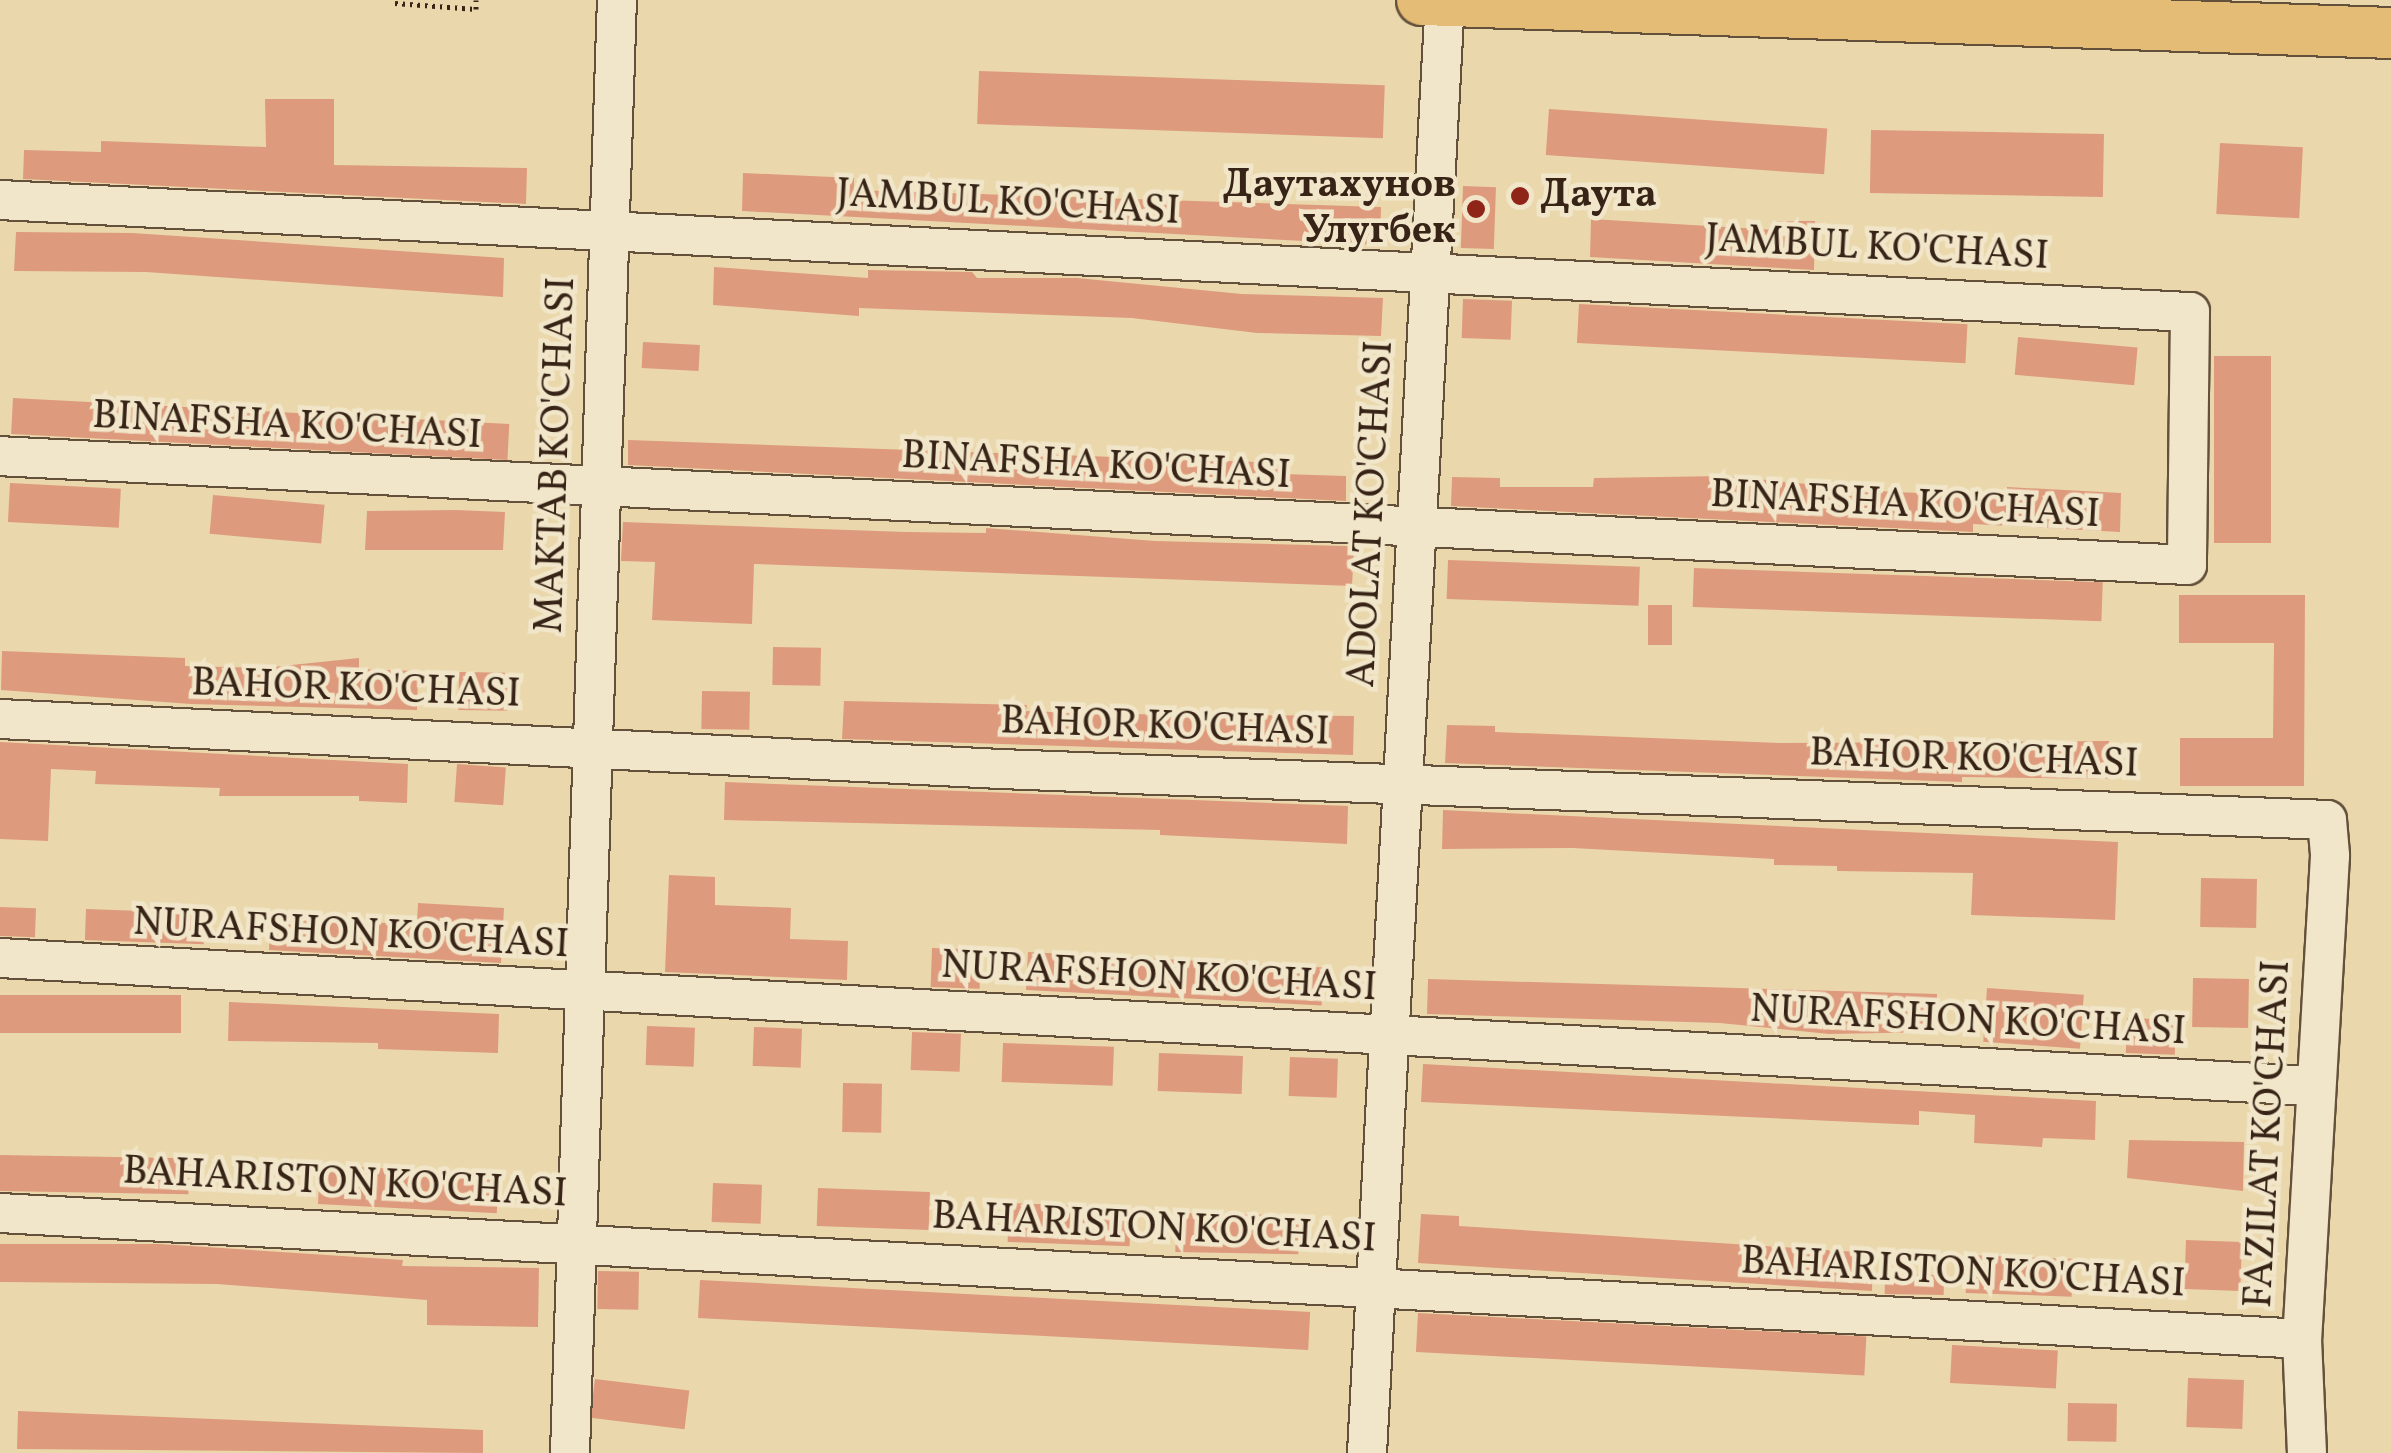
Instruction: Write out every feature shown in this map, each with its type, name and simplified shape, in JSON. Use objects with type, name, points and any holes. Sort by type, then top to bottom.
[{"type":"main road","points":[[1422,0],[2391,33]]},
{"type":"street","name":"MAKTAB KO'CHASI","points":[[570,1453],[617,0]]},
{"type":"street","name":"ADOLAT KO'CHASI","points":[[1368,1453],[1404,781],[1412,527],[1432,270],[1445,0]]},
{"type":"street","name":"JAMBUL KO'CHASI","points":[[0,200],[1432,270],[2190,312],[2188,566]]},
{"type":"street","name":"BINAFSHA KO'CHASI","points":[[0,456],[2188,566]]},
{"type":"street","name":"BAHOR KO'CHASI","points":[[0,719],[593,745],[1000,769],[1404,781],[2327,820]]},
{"type":"street","name":"FAZILAT KO'CHASI","points":[[2307,1453],[2302,1340],[2330,856],[2327,820]]},
{"type":"street","name":"NURAFSHON KO'CHASI","points":[[0,958],[585,994],[2314,1086]]},
{"type":"street","name":"BAHARISTON KO'CHASI","points":[[0,1213],[577,1240],[2302,1340]]},
{"type":"path","points":[[395,3],[476,10],[476,0]]},
{"type":"building","points":[[979,71],[1385,85],[1383,138],[977,124]]},
{"type":"building","points":[[265,99],[334,99],[334,165],[527,168],[526,204],[23,179],[24,150],[101,152],[101,141],[266,147]]},
{"type":"building","points":[[1549,109],[1827,128],[1824,174],[1546,155]]},
{"type":"building","points":[[1871,130],[2104,134],[2103,197],[1870,193]]},
{"type":"building","points":[[2220,143],[2303,147],[2299,218],[2216,214]]},
{"type":"building","points":[[743,173],[854,178],[854,190],[1381,207],[1380,245],[742,211]]},
{"type":"building","points":[[1463,186],[1496,187],[1494,249],[1461,248]]},
{"type":"building","points":[[1591,219],[1776,230],[1776,221],[1815,221],[1814,270],[1590,257]]},
{"type":"building","points":[[16,232],[132,233],[504,258],[503,297],[146,272],[14,271]]},
{"type":"building","points":[[714,267],[868,278],[868,270],[972,272],[977,278],[1077,278],[1242,294],[1383,298],[1381,336],[1257,333],[1132,318],[859,308],[859,316],[713,305]]},
{"type":"building","points":[[1463,299],[1512,301],[1511,340],[1462,338]]},
{"type":"building","points":[[1579,304],[1967,324],[1965,363],[1577,343]]},
{"type":"building","points":[[2018,337],[2138,347],[2134,385],[2015,375]]},
{"type":"building","points":[[643,342],[700,345],[699,371],[642,368]]},
{"type":"building","points":[[2214,356],[2271,356],[2271,543],[2214,543]]},
{"type":"building","points":[[13,398],[509,424],[507,460],[11,434]]},
{"type":"building","points":[[628,440],[1284,463],[1283,474],[1346,476],[1346,501],[628,465]]},
{"type":"building","points":[[1724,476],[1892,492],[2007,496],[2007,487],[2121,493],[2120,532],[1973,524],[1973,532],[1451,506],[1452,477],[1500,478],[1500,487],[1593,487],[1594,478]]},
{"type":"building","points":[[10,483],[121,489],[119,528],[8,522]]},
{"type":"building","points":[[213,495],[325,505],[321,544],[210,534]]},
{"type":"building","points":[[367,511],[505,512],[503,550],[365,550]]},
{"type":"building","points":[[623,522],[906,532],[986,533],[986,528],[1155,541],[1345,546],[1354,547],[1352,586],[754,564],[752,624],[652,620],[655,562],[621,561]]},
{"type":"building","points":[[1448,560],[1640,567],[1639,606],[1447,599]]},
{"type":"building","points":[[1694,568],[2103,582],[2101,621],[1693,607]]},
{"type":"building","points":[[2179,595],[2305,595],[2304,786],[2180,786],[2180,738],[2273,738],[2274,643],[2179,643]]},
{"type":"building","points":[[1648,605],[1672,605],[1672,645],[1648,645]]},
{"type":"building","points":[[773,647],[821,648],[820,686],[772,685]]},
{"type":"building","points":[[2,651],[185,658],[185,666],[263,668],[359,658],[359,669],[418,671],[417,710],[191,704],[1,690]]},
{"type":"building","points":[[459,672],[508,673],[507,711],[458,710]]},
{"type":"building","points":[[702,691],[750,692],[749,730],[701,729]]},
{"type":"building","points":[[844,701],[1027,705],[1026,711],[1102,714],[1354,716],[1353,755],[842,739]]},
{"type":"building","points":[[1447,725],[1495,726],[1495,732],[1781,743],[2109,741],[2108,779],[1962,777],[1962,782],[1445,763]]},
{"type":"building","points":[[0,742],[408,764],[407,803],[359,801],[359,796],[219,796],[220,788],[95,784],[96,771],[51,769],[48,841],[0,839]]},
{"type":"building","points":[[457,764],[506,767],[503,805],[454,802]]},
{"type":"building","points":[[725,782],[1348,806],[1347,844],[1160,835],[1160,830],[724,820]]},
{"type":"building","points":[[1443,810],[2118,842],[2115,920],[1971,915],[1973,873],[1837,871],[1837,866],[1774,865],[1774,859],[1573,848],[1442,849]]},
{"type":"building","points":[[669,875],[715,877],[715,905],[791,908],[790,939],[848,941],[847,980],[665,972]]},
{"type":"building","points":[[2201,878],[2257,879],[2256,928],[2200,927]]},
{"type":"building","points":[[418,903],[504,908],[501,963],[269,950],[270,919],[417,924]]},
{"type":"building","points":[[0,907],[36,908],[35,937],[0,936]]},
{"type":"building","points":[[86,909],[205,913],[204,944],[85,940]]},
{"type":"building","points":[[932,948],[981,950],[980,989],[931,987]]},
{"type":"building","points":[[1028,952],[1324,967],[1322,1005],[1026,990]]},
{"type":"building","points":[[2193,978],[2249,979],[2248,1028],[2192,1027]]},
{"type":"building","points":[[1428,979],[1937,994],[1936,1032],[1829,1034],[1720,1023],[1427,1014]]},
{"type":"building","points":[[1987,988],[2084,995],[2080,1049],[1983,1042]]},
{"type":"building","points":[[0,995],[181,995],[181,1033],[0,1033]]},
{"type":"building","points":[[229,1002],[499,1014],[498,1053],[378,1049],[378,1043],[228,1041]]},
{"type":"building","points":[[2127,1018],[2176,1020],[2175,1055],[2126,1053]]},
{"type":"building","points":[[647,1026],[695,1028],[694,1067],[646,1065]]},
{"type":"building","points":[[754,1027],[802,1029],[801,1068],[753,1066]]},
{"type":"building","points":[[912,1032],[961,1034],[960,1072],[911,1070]]},
{"type":"building","points":[[1003,1043],[1114,1047],[1113,1086],[1002,1082]]},
{"type":"building","points":[[1159,1053],[1243,1056],[1242,1094],[1158,1091]]},
{"type":"building","points":[[1290,1057],[1338,1059],[1337,1098],[1289,1096]]},
{"type":"building","points":[[1423,1064],[2096,1101],[2095,1140],[2043,1138],[2042,1147],[1974,1143],[1975,1115],[1919,1111],[1919,1125],[1421,1102]]},
{"type":"building","points":[[843,1083],[882,1084],[881,1133],[842,1132]]},
{"type":"building","points":[[2129,1140],[2244,1142],[2243,1191],[2127,1178]]},
{"type":"building","points":[[0,1155],[189,1158],[188,1194],[0,1191]]},
{"type":"building","points":[[320,1165],[499,1174],[497,1213],[318,1204]]},
{"type":"building","points":[[713,1183],[762,1185],[761,1224],[712,1222]]},
{"type":"building","points":[[818,1188],[930,1192],[929,1230],[817,1226]]},
{"type":"building","points":[[1009,1203],[1131,1207],[1130,1246],[1008,1242]]},
{"type":"building","points":[[1176,1213],[1299,1215],[1298,1254],[1175,1252]]},
{"type":"building","points":[[1421,1214],[1459,1216],[1459,1226],[1873,1253],[1872,1291],[1418,1263]]},
{"type":"building","points":[[2186,1240],[2242,1242],[2240,1291],[2184,1289]]},
{"type":"building","points":[[0,1244],[160,1244],[403,1260],[402,1266],[539,1268],[538,1327],[427,1325],[427,1300],[217,1284],[0,1282]]},
{"type":"building","points":[[1967,1255],[2073,1259],[2072,1297],[1966,1293]]},
{"type":"building","points":[[598,1271],[639,1272],[638,1310],[597,1309]]},
{"type":"building","points":[[1885,1274],[1944,1275],[1944,1295],[1885,1294]]},
{"type":"building","points":[[700,1280],[1310,1312],[1308,1350],[698,1318]]},
{"type":"building","points":[[1418,1313],[1866,1336],[1864,1375],[1416,1352]]},
{"type":"building","points":[[1952,1345],[2058,1351],[2056,1388],[1950,1383]]},
{"type":"building","points":[[2188,1378],[2244,1380],[2242,1429],[2186,1427]]},
{"type":"building","points":[[595,1379],[689,1391],[685,1429],[590,1418]]},
{"type":"building","points":[[2068,1403],[2117,1404],[2116,1442],[2067,1441]]},
{"type":"building","points":[[18,1411],[483,1430],[483,1453],[17,1449]]},
{"type":"place","name":"Даута","points":[[1520,196]]},
{"type":"place","name":"Даутахунов Улугбек","points":[[1476,209]]}]
